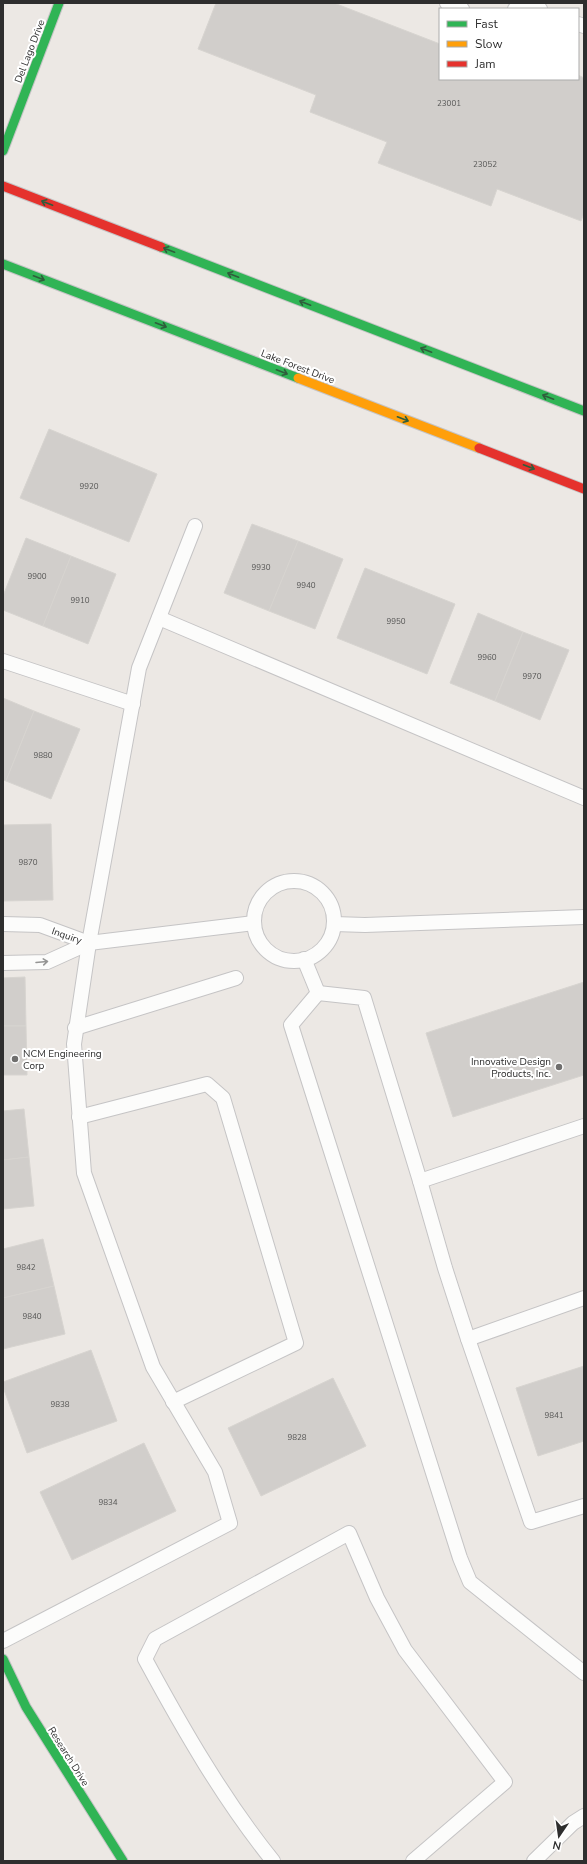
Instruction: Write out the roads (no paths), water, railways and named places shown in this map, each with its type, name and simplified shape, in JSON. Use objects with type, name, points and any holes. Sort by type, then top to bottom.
[{"type":"main road","name":"Del Lago Drive","points":[[3,151],[59,3]]},
{"type":"main road","points":[[3,186],[584,411]]},
{"type":"main road","name":"Lake Forest Drive","points":[[3,264],[584,489]]},
{"type":"main road","name":"Research Drive","points":[[3,1659],[26,1707],[114,1848],[124,1861]]},
{"type":"lane","points":[[447,3],[460,8]]},
{"type":"lane","points":[[518,8],[528,4],[538,8]]},
{"type":"lane","points":[[3,1641],[230,1523],[215,1472],[153,1367],[84,1172],[74,1044],[75,1028],[89,943],[139,668],[195,526]]},
{"type":"lane","points":[[159,618],[584,798]]},
{"type":"lane","points":[[3,661],[133,704]]},
{"type":"lane","points":[[291,881],[304,882],[316,888],[326,896],[331,905],[334,924],[331,936],[324,947],[315,955],[304,960],[292,960],[281,958],[270,953],[259,939],[254,923],[255,913],[259,901],[267,891],[278,884],[291,881]]},
{"type":"lane","points":[[334,924],[365,925],[584,917]]},
{"type":"lane","points":[[89,943],[254,923]]},
{"type":"lane","name":"Inquiry","points":[[3,924],[40,925],[89,943]]},
{"type":"lane","name":"Inquiry","points":[[3,963],[47,962],[89,943]]},
{"type":"lane","points":[[304,960],[318,993]]},
{"type":"lane","points":[[75,1028],[236,978]]},
{"type":"lane","points":[[318,993],[364,998],[445,1268],[531,1522],[584,1506]]},
{"type":"lane","points":[[318,993],[291,1026],[460,1558],[470,1582],[584,1673]]},
{"type":"lane","points":[[80,1118],[207,1084],[223,1098],[296,1343],[173,1402]]},
{"type":"lane","points":[[420,1181],[584,1126]]},
{"type":"lane","points":[[468,1339],[584,1298]]},
{"type":"lane","points":[[273,1861],[248,1830],[179,1721],[145,1659],[155,1639],[348,1533],[377,1598],[405,1650],[506,1782],[413,1861]]},
{"type":"lane","points":[[534,1861],[573,1823],[584,1816]]},
{"type":"place","name":"NCM Engineering Corp","points":[[15,1059]]},
{"type":"place","name":"Innovative Design Products, Inc.","points":[[559,1067]]}]
